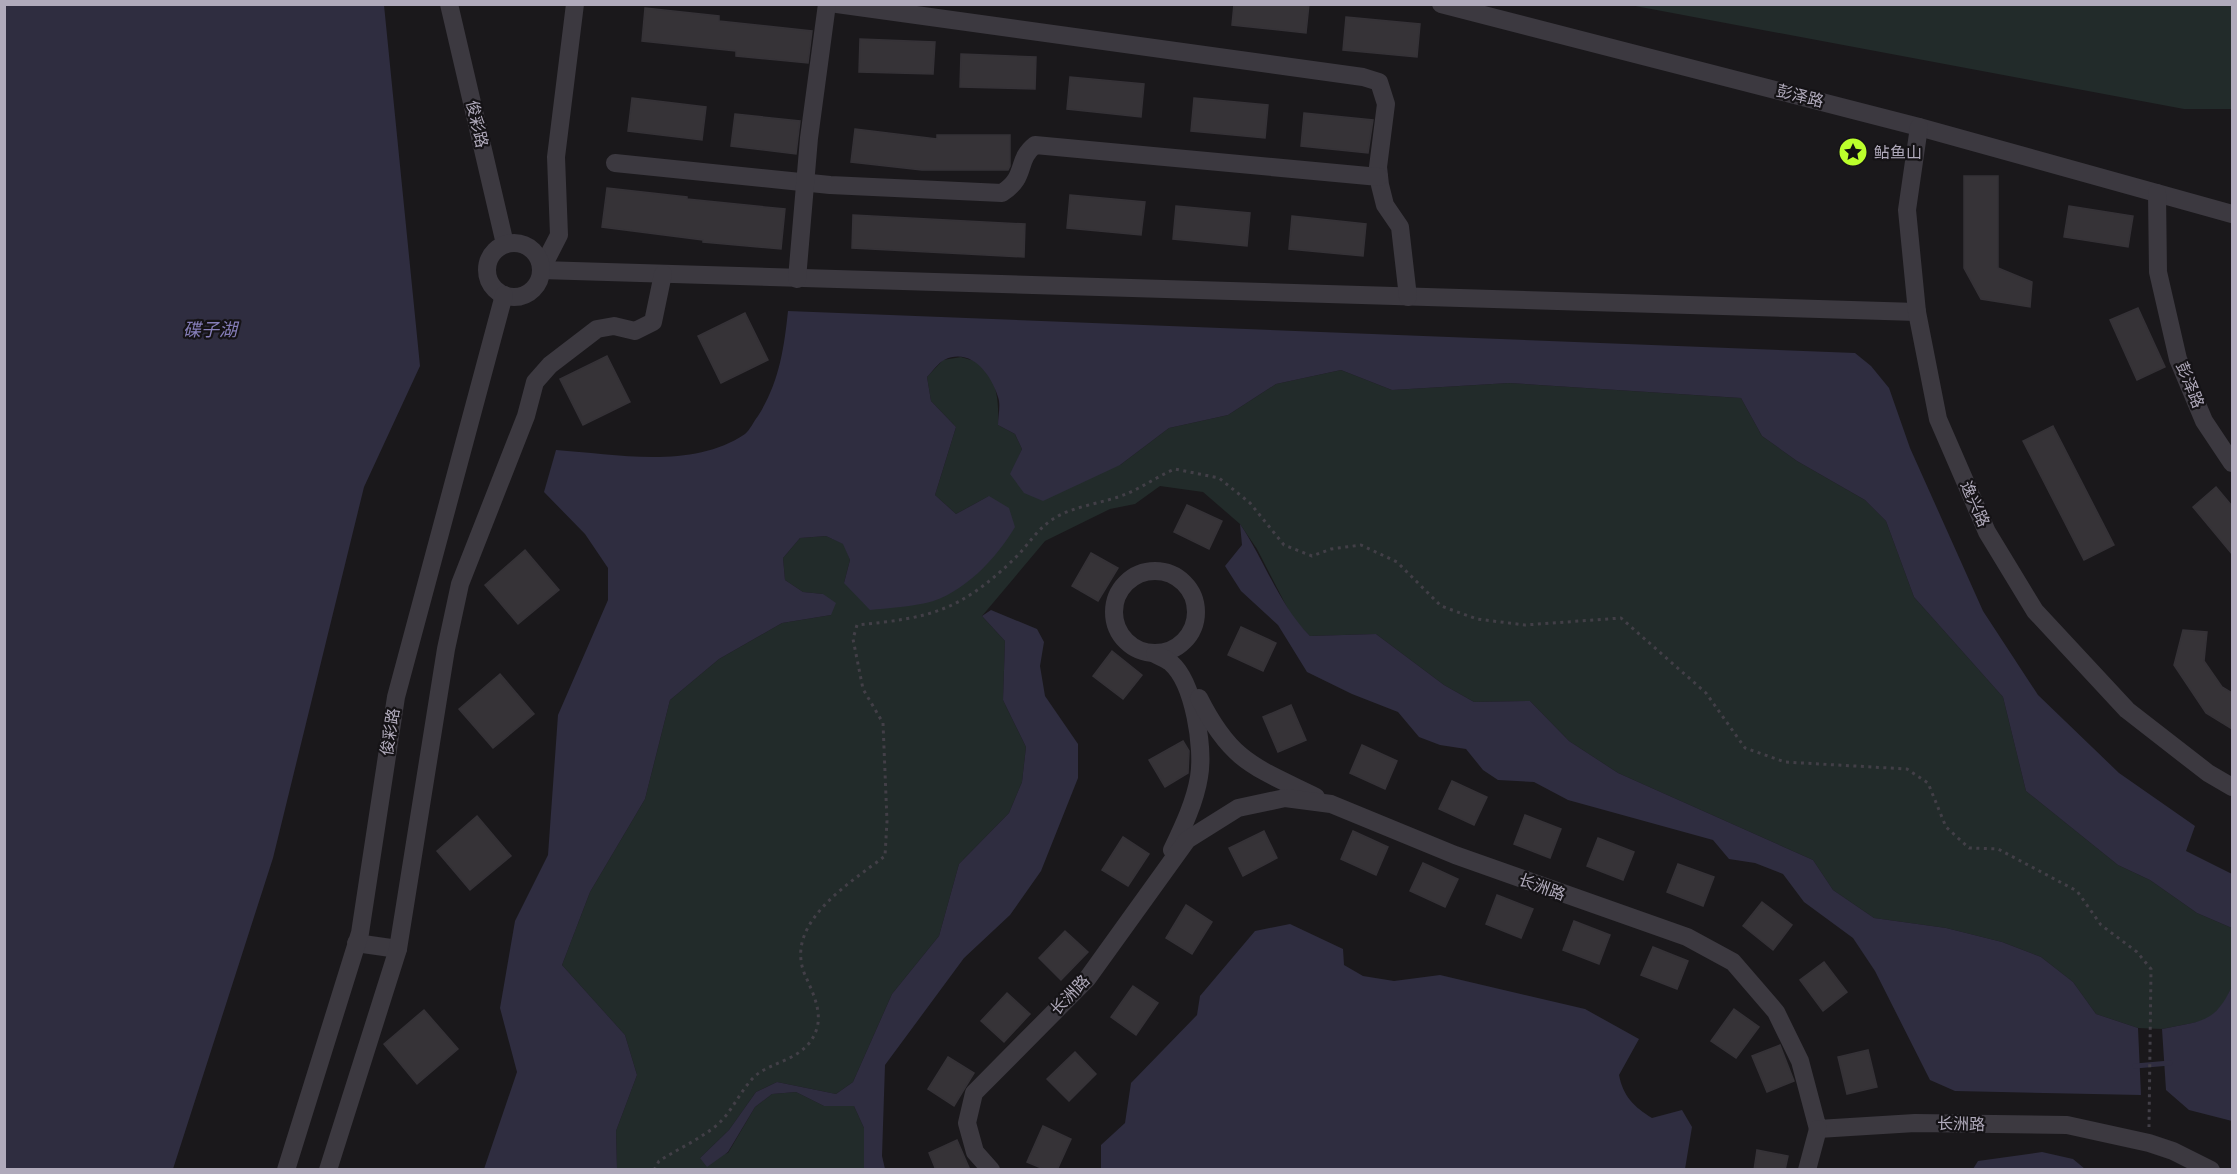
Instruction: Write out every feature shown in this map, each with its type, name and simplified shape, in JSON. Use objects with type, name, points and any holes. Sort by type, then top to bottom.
[{"type":"street","name":"俊彩路","points":[[449,4],[505,244]]},
{"type":"street","points":[[542,270],[540,261],[530,247],[513,242],[505,244],[490,256],[488,265],[490,283],[504,295],[521,296],[529,292],[540,278],[559,235],[556,157],[575,4]]},
{"type":"street","points":[[797,279],[805,183],[827,4]]},
{"type":"street","points":[[837,4],[1363,77],[1379,82],[1386,104],[1379,177],[1385,205],[1400,227],[1408,297]]},
{"type":"street","name":"彭泽路","points":[[1441,4],[1919,127],[2232,214]]},
{"type":"street","name":"逸兴路","points":[[1919,127],[1907,210],[1917,312],[1938,419],[1987,532],[2035,611],[2127,710],[2208,773],[2232,787]]},
{"type":"street","points":[[615,163],[805,183],[1002,193],[1016,183],[1027,152],[1035,145],[1379,177]]},
{"type":"street","name":"彭泽路","points":[[2157,193],[2158,272],[2178,359],[2204,421],[2232,463]]},
{"type":"street","points":[[542,270],[1917,312]]},
{"type":"street","points":[[328,1170],[398,949],[446,649],[460,584],[526,416],[535,382],[550,365],[597,329],[615,326],[635,331],[653,322],[663,274]]},
{"type":"street","name":"俊彩路","points":[[286,1170],[356,943],[396,697],[504,295]]},
{"type":"street","points":[[1155,654],[1177,648],[1187,638],[1196,622],[1197,608],[1190,589],[1169,573],[1150,571],[1132,577],[1119,592],[1113,614],[1120,634],[1130,645],[1172,663],[1184,684],[1195,713],[1200,741],[1199,776],[1188,817],[1158,880]]},
{"type":"street","points":[[1187,638],[1183,655],[1188,677],[1213,726],[1229,747],[1250,765],[1331,804]]},
{"type":"street","name":"长洲路","points":[[991,1170],[975,1152],[967,1123],[974,1093],[1087,979],[1187,840],[1238,808],[1285,798],[1331,804],[1455,855],[1687,937],[1733,962],[1776,1012],[1800,1061],[1818,1129],[1915,1123],[2067,1125],[2149,1143],[2173,1151],[2211,1170]]},
{"type":"street","points":[[356,943],[398,949]]},
{"type":"street","points":[[1807,1170],[1818,1129]]},
{"type":"path","points":[[654,1170],[659,1161],[718,1124],[755,1076],[804,1049],[817,1028],[818,1006],[803,970],[799,947],[811,921],[849,885],[885,856],[887,821],[883,723],[863,688],[853,639],[857,625],[907,620],[950,608],[977,592],[1014,559],[1033,536],[1055,517],[1128,494],[1175,469],[1219,478],[1250,503],[1284,545],[1312,556],[1331,549],[1361,545],[1397,562],[1441,606],[1477,619],[1525,625],[1621,618],[1706,693],[1745,748],[1785,762],[1907,769],[1928,783],[1946,827],[1969,848],[1998,849],[2077,891],[2101,925],[2137,952],[2151,969],[2149,1143]]},
{"type":"shaded area","points":[[1630,5],[2232,5],[2232,109],[2184,109]]},
{"type":"shaded area","points":[[961,357],[979,363],[994,383],[998,425],[1015,434],[1022,449],[1011,474],[1120,465],[1169,428],[1228,415],[1276,384],[1341,370],[1392,390],[1509,383],[1741,398],[1762,436],[1797,461],[1865,500],[1886,521],[1914,597],[2003,697],[2026,791],[2118,865],[2150,880],[2197,913],[2232,928],[2232,986],[2225,1002],[2208,1020],[2162,1029],[2138,1028],[2096,1014],[2073,982],[2041,957],[2002,942],[1946,928],[1874,918],[1833,890],[1813,860],[1618,773],[1569,741],[1530,701],[1474,702],[1444,685],[1376,634],[1310,636],[1293,619],[1257,549],[1240,524],[1203,492],[1160,486],[1135,504],[1110,509],[1045,541],[982,616],[1005,641],[1003,700],[1026,747],[1022,782],[1009,813],[959,864],[939,936],[892,994],[853,1082],[836,1094],[777,1082],[756,1092],[729,1130],[700,1158],[728,1153],[755,1107],[772,1094],[796,1092],[824,1106],[854,1106],[864,1128],[864,1169],[617,1169],[616,1131],[637,1075],[625,1035],[562,965],[590,892],[645,799],[670,700],[719,659],[782,623],[831,615],[823,594],[803,592],[785,580],[783,558],[800,538],[826,536],[844,544],[850,560],[844,583],[989,496],[956,514],[935,495],[956,427],[931,401],[927,377],[943,360]]},
{"type":"water","name":"碟子湖","points":[[5,4],[384,5],[420,366],[364,487],[273,858],[173,1169],[5,1169]]},
{"type":"water","points":[[788,311],[1855,353],[1871,366],[1889,388],[1910,448],[1983,611],[2038,695],[2119,773],[2195,826],[2186,851],[2232,874],[2232,928],[2197,913],[2150,880],[2118,865],[2026,791],[2003,697],[1914,597],[1886,521],[1865,500],[1797,461],[1762,436],[1741,398],[1509,383],[1392,390],[1341,370],[1276,384],[1228,415],[1169,428],[1120,465],[1043,501],[1024,493],[1010,474],[1022,449],[1015,434],[998,425],[999,400],[995,388],[978,365],[963,357],[954,357],[942,361],[927,377],[931,401],[956,427],[935,495],[956,514],[989,496],[1009,508],[1015,527],[999,551],[965,584],[939,599],[905,606],[870,610],[844,583],[850,560],[843,544],[826,536],[800,538],[783,558],[785,580],[803,592],[823,594],[836,603],[831,615],[782,623],[719,659],[670,700],[645,799],[590,892],[562,965],[625,1035],[637,1075],[616,1131],[617,1169],[484,1169],[517,1072],[500,1008],[515,921],[548,855],[558,715],[608,600],[608,568],[585,534],[544,492],[556,450],[628,456],[678,456],[724,445],[745,434],[765,404],[776,378]]},
{"type":"water","points":[[1240,524],[1281,597],[1310,636],[1376,634],[1444,685],[1474,702],[1530,701],[1569,741],[1618,773],[1813,860],[1833,890],[1874,918],[1946,928],[2002,942],[2041,957],[2073,982],[2096,1014],[2138,1028],[2141,1095],[1955,1091],[1930,1080],[1875,971],[1853,938],[1804,902],[1783,874],[1755,863],[1729,859],[1713,840],[1568,800],[1534,782],[1498,780],[1483,770],[1466,749],[1440,745],[1419,737],[1398,712],[1352,694],[1307,672],[1278,625],[1241,591],[1225,566],[1242,545]]},
{"type":"water","points":[[991,610],[1037,629],[1044,642],[1040,666],[1045,696],[1078,744],[1078,778],[1041,871],[1010,915],[964,958],[885,1065],[882,1156],[885,1169],[864,1169],[864,1128],[854,1106],[824,1106],[796,1092],[772,1094],[755,1107],[728,1152],[707,1167],[700,1158],[729,1130],[756,1092],[777,1082],[836,1094],[853,1082],[892,994],[939,936],[959,864],[1009,813],[1022,782],[1026,747],[1003,700],[1005,641],[982,616]]},
{"type":"water","points":[[1290,924],[1343,949],[1344,965],[1363,976],[1394,981],[1440,975],[1585,1009],[1639,1039],[1619,1075],[1623,1089],[1640,1110],[1652,1118],[1682,1110],[1692,1127],[1685,1169],[1101,1169],[1101,1145],[1125,1123],[1131,1083],[1197,1015],[1200,996],[1255,931]]},
{"type":"water","points":[[2232,986],[2232,1121],[2189,1110],[2166,1090],[2162,1029],[2205,1019],[2219,1008]]},
{"type":"water","points":[[2042,1152],[2073,1159],[2085,1169],[1973,1169],[1978,1161]]},
{"type":"building","points":[[1234,4],[1309,4],[1306,33],[1232,25]]},
{"type":"building","points":[[645,8],[719,16],[719,21],[812,31],[808,63],[736,56],[736,51],[642,41]]},
{"type":"building","points":[[1346,17],[1420,24],[1417,57],[1343,50]]},
{"type":"building","points":[[860,39],[935,42],[933,74],[859,72]]},
{"type":"building","points":[[961,54],[1036,57],[1035,89],[960,87]]},
{"type":"building","points":[[1070,77],[1144,84],[1141,117],[1067,109]]},
{"type":"building","points":[[632,98],[706,107],[702,140],[628,131]]},
{"type":"building","points":[[1194,98],[1268,105],[1265,138],[1191,131]]},
{"type":"building","points":[[1304,113],[1373,120],[1368,153],[1301,146]]},
{"type":"building","points":[[735,114],[800,121],[796,154],[731,146]]},
{"type":"building","points":[[855,129],[937,139],[937,135],[1010,135],[1010,166],[1008,170],[922,170],[851,162]]},
{"type":"building","points":[[1964,176],[1998,176],[1998,268],[2032,282],[2030,307],[1981,299],[1964,268]]},
{"type":"building","points":[[607,188],[785,209],[781,249],[703,242],[703,240],[602,227]]},
{"type":"building","points":[[1070,195],[1145,202],[1141,235],[1067,228]]},
{"type":"building","points":[[1176,206],[1250,213],[1247,246],[1173,239]]},
{"type":"building","points":[[2069,206],[2133,216],[2128,247],[2064,237]]},
{"type":"building","points":[[853,215],[1025,224],[1024,257],[852,248]]},
{"type":"building","points":[[1292,216],[1366,224],[1363,256],[1289,249]]},
{"type":"building","points":[[2138,308],[2165,367],[2137,380],[2110,320]]},
{"type":"building","points":[[745,313],[768,360],[721,383],[698,336]]},
{"type":"building","points":[[607,356],[630,402],[583,425],[560,379]]},
{"type":"building","points":[[2053,426],[2114,545],[2084,560],[2023,441]]},
{"type":"building","points":[[2216,487],[2232,506],[2232,554],[2193,507]]},
{"type":"building","points":[[1187,505],[1222,521],[1209,549],[1174,532]]},
{"type":"building","points":[[525,550],[559,590],[518,624],[485,585]]},
{"type":"building","points":[[1091,553],[1118,568],[1098,601],[1072,586]]},
{"type":"building","points":[[1241,627],[1276,643],[1263,671],[1228,655]]},
{"type":"building","points":[[2183,630],[2207,632],[2204,661],[2222,687],[2232,693],[2232,729],[2206,713],[2174,665]]},
{"type":"building","points":[[1112,651],[1142,675],[1123,699],[1093,676]]},
{"type":"building","points":[[500,674],[534,714],[493,748],[459,709]]},
{"type":"building","points":[[1291,705],[1306,740],[1278,752],[1263,717]]},
{"type":"building","points":[[1183,741],[1189,751],[1188,773],[1165,787],[1149,760]]},
{"type":"building","points":[[1362,745],[1397,761],[1385,789],[1350,773]]},
{"type":"building","points":[[1452,781],[1487,797],[1474,825],[1439,809]]},
{"type":"building","points":[[1525,815],[1561,829],[1550,858],[1514,844]]},
{"type":"building","points":[[477,816],[511,856],[470,890],[437,851]]},
{"type":"building","points":[[1264,831],[1277,858],[1243,876],[1229,848]]},
{"type":"building","points":[[1353,831],[1388,847],[1376,875],[1341,859]]},
{"type":"building","points":[[1123,837],[1149,854],[1128,886],[1102,870]]},
{"type":"building","points":[[1598,838],[1634,852],[1623,880],[1587,866]]},
{"type":"building","points":[[1423,863],[1458,879],[1445,907],[1410,891]]},
{"type":"building","points":[[1678,864],[1714,877],[1703,906],[1667,892]]},
{"type":"building","points":[[1497,895],[1533,909],[1521,938],[1486,924]]},
{"type":"building","points":[[1762,902],[1792,925],[1773,950],[1743,926]]},
{"type":"building","points":[[1186,905],[1212,922],[1192,954],[1166,938]]},
{"type":"building","points":[[1574,921],[1610,935],[1599,964],[1563,950]]},
{"type":"building","points":[[1065,931],[1088,952],[1061,980],[1039,958]]},
{"type":"building","points":[[1653,947],[1688,961],[1677,989],[1641,975]]},
{"type":"building","points":[[1824,962],[1847,992],[1823,1011],[1800,980]]},
{"type":"building","points":[[1133,986],[1158,1003],[1136,1035],[1111,1017]]},
{"type":"building","points":[[1007,993],[1030,1014],[1004,1042],[981,1021]]},
{"type":"building","points":[[1734,1009],[1759,1027],[1736,1058],[1711,1041]]},
{"type":"building","points":[[424,1010],[458,1049],[417,1084],[384,1044]]},
{"type":"building","points":[[1780,1045],[1794,1081],[1767,1092],[1752,1056]]},
{"type":"building","points":[[1868,1050],[1877,1087],[1847,1094],[1838,1057]]},
{"type":"building","points":[[1075,1052],[1096,1074],[1069,1101],[1047,1079]]},
{"type":"building","points":[[948,1057],[974,1073],[954,1106],[928,1089]]},
{"type":"building","points":[[1043,1126],[1071,1139],[1057,1170],[1046,1170],[1027,1162]]},
{"type":"building","points":[[957,1140],[970,1170],[936,1170],[929,1153]]},
{"type":"building","points":[[1757,1150],[1788,1156],[1785,1170],[1754,1170]]},
{"type":"waterway","points":[[2135,1066],[2170,1063]]},
{"type":"place","name":"鲇鱼山","points":[[1853,152]]}]
